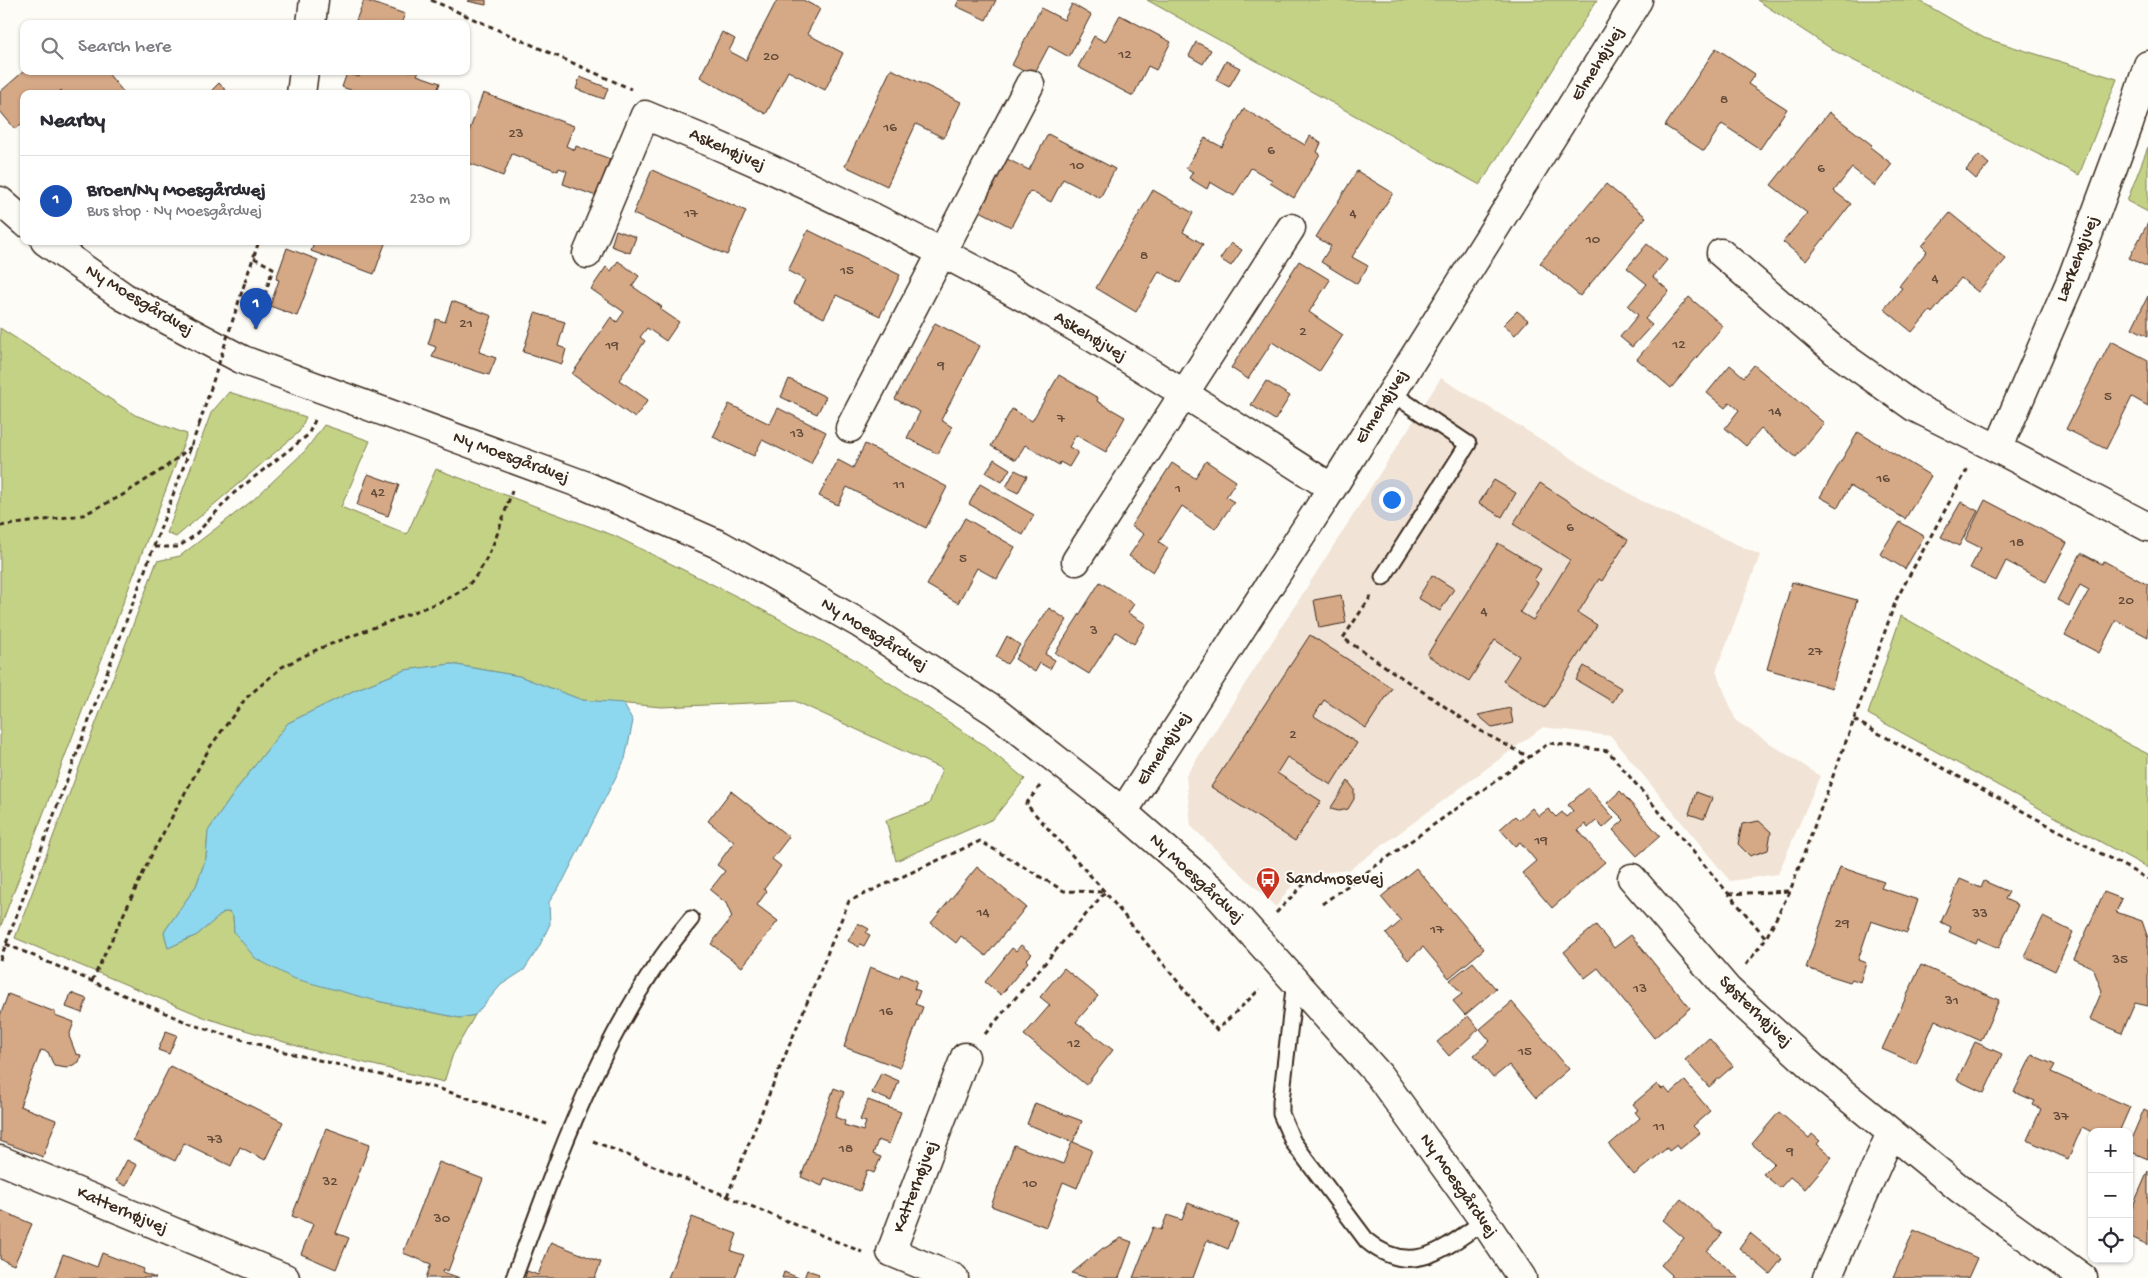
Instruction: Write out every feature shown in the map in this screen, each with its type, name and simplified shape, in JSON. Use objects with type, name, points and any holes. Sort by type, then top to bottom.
[{"type":"street","points":[[312,20],[314,0]]},
{"type":"street","name":"Elmehøjvej","points":[[1123,812],[1332,488],[1390,392],[1638,0]]},
{"type":"street","name":"Lærkehøjvej","points":[[1990,445],[2072,278],[2129,124],[2148,65]]},
{"type":"street","points":[[302,90],[303,75]]},
{"type":"street","points":[[850,428],[1030,84]]},
{"type":"street","points":[[587,254],[645,115]]},
{"type":"street","name":"Askehøjvej","points":[[645,115],[742,155],[942,252],[1042,308],[1184,394],[1332,488]]},
{"type":"street","points":[[0,201],[20,218]]},
{"type":"street","points":[[1076,560],[1291,228]]},
{"type":"street","name":"Ny Moesgårdvej","points":[[51,245],[124,297],[245,361],[584,485],[729,550],[867,628],[996,712],[1123,812],[1216,894],[1378,1074],[1484,1221],[1522,1278]]},
{"type":"street","points":[[1721,253],[1835,351],[1914,406],[2148,527]]},
{"type":"street","name":"Søsterhøjvej","points":[[1632,878],[1728,990],[1821,1075],[1960,1189],[2084,1278]]},
{"type":"street","name":"Katterhøjvej","points":[[954,1278],[891,1252],[965,1057]]},
{"type":"street","points":[[1827,1278],[1891,1134]]},
{"type":"street","name":"Katterhøjvej","points":[[0,1160],[241,1270],[285,1278]]},
{"type":"lane","points":[[1384,577],[1468,444],[1390,392]]},
{"type":"lane","points":[[514,1278],[568,1131],[603,1058],[639,989],[666,949],[691,919]]},
{"type":"lane","points":[[1290,974],[1281,1114],[1293,1142],[1367,1241],[1379,1253],[1395,1259],[1413,1262],[1431,1258],[1484,1221]]},
{"type":"path","points":[[431,0],[653,98],[645,115]]},
{"type":"path","points":[[0,960],[200,425],[259,245]]},
{"type":"path","points":[[245,361],[273,268],[254,258]]},
{"type":"path","points":[[155,546],[178,547],[194,536],[234,493],[308,435],[314,422]]},
{"type":"path","points":[[1728,990],[1766,938],[1790,891],[1854,720],[1896,600],[1990,445]]},
{"type":"path","points":[[0,526],[83,515],[121,496],[163,469],[192,446]]},
{"type":"path","points":[[92,981],[154,850],[205,755],[246,698],[282,667],[318,650],[445,600],[463,590],[475,577],[493,544],[521,462]]},
{"type":"path","points":[[1384,577],[1342,638],[1484,733],[1529,757]]},
{"type":"path","points":[[1854,720],[2148,879]]},
{"type":"path","points":[[1322,904],[1549,743],[1608,751],[1766,938]]},
{"type":"path","points":[[1059,762],[1026,804],[1104,892],[1217,1030],[1290,974]]},
{"type":"path","points":[[727,1196],[849,901],[980,841],[1064,891],[1104,892]]},
{"type":"path","points":[[1255,936],[1307,881],[1362,875]]},
{"type":"path","points":[[1728,894],[1790,891]]},
{"type":"path","points":[[965,1057],[1104,892]]},
{"type":"path","points":[[6,944],[193,1025],[281,1051],[440,1089],[568,1131],[874,1257],[891,1252]]},
{"type":"shaded area","points":[[1441,378],[1640,500],[1760,555],[1716,671],[1736,721],[1820,776],[1778,874],[1730,881],[1611,736],[1543,727],[1349,870],[1303,875],[1287,891],[1276,907],[1191,826],[1186,776]]},
{"type":"green space","points":[[1147,0],[1597,0],[1480,185]]},
{"type":"green space","points":[[1757,0],[1918,0],[1984,38],[2117,79],[2079,175],[1835,51]]},
{"type":"green space","points":[[2148,147],[2148,212],[2127,201]]},
{"type":"green space","points":[[0,328],[135,415],[187,434],[0,928]]},
{"type":"green space","points":[[229,392],[306,417],[299,432],[176,537],[167,533],[211,413]]},
{"type":"green space","points":[[324,425],[370,441],[341,507],[407,534],[436,469],[615,536],[744,600],[852,658],[985,746],[1025,779],[993,819],[896,861],[886,820],[929,804],[942,769],[795,701],[662,707],[582,700],[519,676],[451,664],[405,670],[355,690],[288,723],[239,786],[208,831],[206,858],[196,886],[164,932],[168,948],[197,935],[224,912],[229,912],[233,915],[234,932],[377,1001],[460,1018],[475,1015],[453,1054],[444,1082],[307,1049],[206,1018],[15,938],[157,561],[180,556],[253,500],[305,451]]},
{"type":"green space","points":[[1901,616],[2148,754],[2148,868],[1868,714]]},
{"type":"water","points":[[451,664],[519,676],[582,700],[623,703],[633,721],[625,759],[563,881],[549,902],[550,924],[539,947],[524,970],[501,985],[475,1015],[460,1018],[377,1001],[292,978],[255,958],[234,932],[233,916],[229,912],[224,912],[197,935],[168,948],[164,932],[196,886],[206,858],[208,831],[239,786],[288,723],[355,690],[405,670]]},
{"type":"building","points":[[364,0],[405,14],[403,20],[356,20]]},
{"type":"building","points":[[486,0],[486,5],[467,1]]},
{"type":"building","points":[[777,0],[803,0],[820,9],[807,34],[843,53],[825,90],[788,71],[766,114],[700,77],[722,32],[735,39],[729,51],[746,60]]},
{"type":"building","points":[[959,0],[996,0],[986,20],[956,6]]},
{"type":"building","points":[[1072,4],[1091,15],[1069,57],[1049,46],[1033,76],[1012,65],[1041,8],[1064,20]]},
{"type":"building","points":[[1120,15],[1171,42],[1156,70],[1148,66],[1133,96],[1078,67],[1094,36],[1105,42]]},
{"type":"building","points":[[1196,42],[1211,50],[1203,64],[1189,56]]},
{"type":"building","points":[[1716,48],[1755,74],[1748,84],[1787,109],[1760,149],[1722,124],[1704,151],[1665,126]]},
{"type":"building","points":[[1226,61],[1240,68],[1229,87],[1216,80]]},
{"type":"building","points":[[891,69],[961,102],[944,138],[916,124],[887,186],[845,166]]},
{"type":"building","points":[[20,74],[109,75],[122,90],[20,90],[20,125],[15,129],[0,111],[0,92]]},
{"type":"building","points":[[346,75],[359,77],[360,75],[417,75],[440,83],[437,90],[351,90],[342,87]]},
{"type":"building","points":[[580,77],[608,88],[604,99],[576,89]]},
{"type":"building","points":[[219,83],[225,90],[212,90]]},
{"type":"building","points":[[483,93],[574,126],[566,146],[575,150],[576,146],[610,159],[596,196],[563,184],[567,171],[559,168],[558,171],[512,154],[503,176],[470,164],[470,129]]},
{"type":"building","points":[[1244,109],[1305,145],[1310,136],[1321,143],[1317,152],[1320,154],[1294,198],[1270,183],[1272,180],[1251,168],[1234,196],[1210,182],[1207,189],[1189,178],[1193,172],[1186,168],[1205,138],[1222,147]]},
{"type":"building","points":[[1829,112],[1872,145],[1870,147],[1892,164],[1875,186],[1852,168],[1834,191],[1851,204],[1806,261],[1783,242],[1807,213],[1771,185]]},
{"type":"building","points":[[1048,134],[1115,169],[1100,198],[1063,179],[1051,202],[1030,191],[1011,227],[980,211],[1007,159],[1029,170]]},
{"type":"building","points":[[1979,155],[1989,164],[1976,179],[1966,170]]},
{"type":"building","points":[[652,170],[746,211],[727,255],[633,214]]},
{"type":"building","points":[[1357,171],[1393,193],[1352,257],[1368,266],[1357,284],[1321,262],[1331,246],[1316,237]]},
{"type":"building","points":[[1606,184],[1646,217],[1580,296],[1540,263]]},
{"type":"building","points":[[1153,190],[1193,213],[1183,232],[1203,244],[1180,283],[1159,271],[1136,312],[1096,288]]},
{"type":"building","points":[[1950,213],[2006,259],[1978,292],[1961,278],[1932,313],[1930,311],[1912,332],[1884,309],[1902,288],[1899,286],[1927,251],[1922,246]]},
{"type":"building","points":[[2148,223],[2148,267],[2129,258]]},
{"type":"building","points":[[616,230],[636,237],[630,253],[611,246]]},
{"type":"building","points":[[808,230],[900,275],[880,316],[836,295],[824,318],[794,303],[805,280],[788,271]]},
{"type":"building","points":[[1231,243],[1242,250],[1231,266],[1220,259]]},
{"type":"building","points":[[1647,244],[1667,260],[1653,277],[1669,291],[1645,319],[1652,325],[1632,347],[1620,337],[1638,315],[1628,306],[1647,284],[1627,268]]},
{"type":"building","points":[[313,245],[385,245],[374,274],[311,251]]},
{"type":"building","points":[[287,248],[318,260],[297,316],[270,306],[279,280],[276,279]]},
{"type":"building","points":[[618,261],[639,276],[632,286],[662,307],[660,309],[679,322],[666,341],[647,328],[640,337],[645,341],[619,380],[648,400],[635,418],[572,374],[611,317],[617,322],[624,312],[591,289],[606,267],[611,271]]},
{"type":"building","points":[[1299,261],[1330,280],[1309,312],[1343,335],[1319,372],[1272,342],[1248,379],[1231,368]]},
{"type":"building","points":[[2148,296],[2148,336],[2132,328]]},
{"type":"building","points":[[1689,297],[1723,326],[1671,388],[1637,359]]},
{"type":"building","points":[[452,301],[492,316],[479,352],[496,358],[489,375],[432,357],[436,347],[428,344],[436,319],[445,322]]},
{"type":"building","points":[[1517,311],[1528,320],[1515,335],[1503,325]]},
{"type":"building","points":[[535,313],[565,322],[558,346],[566,349],[562,364],[523,352]]},
{"type":"building","points":[[935,323],[980,346],[941,420],[952,427],[938,454],[907,438],[920,412],[895,399]]},
{"type":"building","points":[[2111,341],[2148,360],[2148,406],[2132,397],[2106,449],[2066,429]]},
{"type":"building","points":[[1730,365],[1744,377],[1754,365],[1824,423],[1796,457],[1761,429],[1746,446],[1725,428],[1739,410],[1730,402],[1725,408],[1707,393]]},
{"type":"building","points":[[1059,375],[1098,398],[1097,401],[1125,417],[1106,452],[1076,435],[1069,447],[1078,452],[1069,467],[1060,462],[1059,465],[1025,445],[1016,460],[991,446],[1012,409],[1032,421]]},
{"type":"building","points":[[789,379],[826,397],[817,414],[781,397]]},
{"type":"building","points":[[1266,381],[1290,396],[1275,420],[1251,405]]},
{"type":"building","points":[[729,404],[770,424],[778,408],[826,432],[811,464],[762,440],[754,456],[713,437]]},
{"type":"building","points":[[1858,432],[1931,476],[1905,519],[1850,486],[1838,507],[1820,497]]},
{"type":"building","points":[[865,444],[947,487],[926,528],[847,487],[838,505],[819,496],[838,460],[853,468]]},
{"type":"building","points":[[994,459],[1010,469],[1002,482],[986,473]]},
{"type":"building","points":[[1206,461],[1236,481],[1226,497],[1234,502],[1215,529],[1182,506],[1159,542],[1168,548],[1153,572],[1129,556],[1144,534],[1131,526],[1172,463],[1195,478]]},
{"type":"building","points":[[1015,470],[1027,476],[1018,493],[1006,487]]},
{"type":"building","points":[[368,474],[399,485],[388,516],[357,505]]},
{"type":"building","points":[[1494,480],[1516,493],[1502,517],[1479,503]]},
{"type":"building","points":[[1540,483],[1628,540],[1602,581],[1599,579],[1578,613],[1597,625],[1545,708],[1503,681],[1519,656],[1495,640],[1469,681],[1427,655],[1498,543],[1541,569],[1534,580],[1538,583],[1520,612],[1533,620],[1570,560],[1513,524]]},
{"type":"building","points":[[980,484],[1034,515],[1023,535],[969,504]]},
{"type":"building","points":[[1985,500],[2067,543],[2046,582],[2006,561],[1996,581],[1970,568],[1981,548],[1965,540]]},
{"type":"building","points":[[1961,502],[1978,511],[1959,546],[1941,537]]},
{"type":"building","points":[[965,518],[1015,547],[997,579],[977,568],[958,603],[927,585]]},
{"type":"building","points":[[1900,522],[1924,536],[1905,569],[1880,554]]},
{"type":"building","points":[[2081,553],[2102,564],[2104,561],[2148,585],[2148,637],[2116,620],[2099,653],[2065,635],[2089,590],[2080,585],[2069,606],[2057,600]]},
{"type":"building","points":[[1432,575],[1454,589],[1440,611],[1418,598]]},
{"type":"building","points":[[1100,582],[1134,604],[1128,613],[1146,624],[1134,644],[1116,632],[1089,674],[1055,653]]},
{"type":"building","points":[[1792,582],[1857,600],[1832,688],[1767,669]]},
{"type":"building","points":[[1341,595],[1346,623],[1319,628],[1314,600]]},
{"type":"building","points":[[1049,608],[1067,620],[1045,654],[1055,660],[1050,669],[1040,663],[1035,672],[1015,659]]},
{"type":"building","points":[[1310,635],[1392,688],[1366,728],[1324,700],[1314,716],[1357,743],[1331,785],[1287,757],[1277,773],[1321,801],[1295,841],[1211,787]]},
{"type":"building","points":[[1007,636],[1020,645],[1007,664],[996,657]]},
{"type":"building","points":[[1584,666],[1621,688],[1613,702],[1576,680]]},
{"type":"building","points":[[1510,708],[1513,723],[1493,728],[1478,715]]},
{"type":"building","points":[[1348,781],[1354,789],[1354,799],[1348,809],[1339,811],[1330,809]]},
{"type":"building","points":[[1588,788],[1614,818],[1603,828],[1596,821],[1588,828],[1585,824],[1578,830],[1605,862],[1552,908],[1522,873],[1536,861],[1520,842],[1515,846],[1500,829],[1515,816],[1519,820],[1532,808],[1539,816],[1548,809],[1556,817],[1562,812],[1566,817],[1573,811],[1568,805]]},
{"type":"building","points":[[731,791],[789,837],[772,859],[781,866],[764,889],[767,891],[757,905],[778,921],[742,967],[711,944],[732,917],[726,903],[710,890],[725,871],[717,865],[734,842],[708,821]]},
{"type":"building","points":[[1620,791],[1660,836],[1637,856],[1613,830],[1624,820],[1607,803]]},
{"type":"building","points":[[1696,792],[1712,798],[1704,819],[1689,814]]},
{"type":"building","points":[[1759,821],[1771,832],[1768,850],[1750,856],[1738,844],[1742,824]]},
{"type":"building","points":[[977,867],[1026,907],[986,956],[961,936],[956,943],[931,923]]},
{"type":"building","points":[[1840,867],[1884,882],[1881,888],[1918,900],[1907,933],[1871,921],[1858,960],[1866,963],[1860,982],[1852,979],[1850,982],[1806,968]]},
{"type":"building","points":[[1416,868],[1484,949],[1449,978],[1423,947],[1408,960],[1386,934],[1401,921],[1381,897]]},
{"type":"building","points":[[1960,879],[1981,888],[1984,881],[2009,892],[2005,899],[2018,905],[1999,948],[1978,939],[1976,944],[1949,932],[1951,927],[1941,922]]},
{"type":"building","points":[[2104,892],[2122,899],[2116,912],[2142,921],[2148,938],[2148,1006],[2135,1003],[2122,1033],[2090,1019],[2102,991],[2093,968],[2074,959]]},
{"type":"building","points":[[2043,917],[2073,932],[2055,971],[2024,956]]},
{"type":"building","points":[[858,923],[869,929],[866,933],[870,935],[864,946],[860,944],[859,947],[848,941]]},
{"type":"building","points":[[1596,925],[1614,948],[1631,935],[1690,1008],[1654,1038],[1598,968],[1585,978],[1564,952]]},
{"type":"building","points":[[1021,945],[1032,954],[1026,960],[1028,962],[1001,995],[985,982],[1012,948],[1016,951]]},
{"type":"building","points":[[1473,962],[1496,989],[1465,1015],[1453,1001],[1462,994],[1450,980]]},
{"type":"building","points":[[1921,965],[1999,1000],[1981,1041],[1935,1020],[1916,1064],[1882,1049]]},
{"type":"building","points":[[870,967],[899,978],[901,974],[917,981],[914,989],[920,991],[915,1004],[923,1007],[900,1068],[844,1047]]},
{"type":"building","points":[[1064,968],[1098,996],[1076,1022],[1113,1050],[1086,1085],[1024,1035],[1050,1005],[1040,997]]},
{"type":"building","points":[[71,993],[87,999],[82,1013],[66,1007]]},
{"type":"building","points":[[8,994],[55,1012],[55,1015],[74,1022],[69,1036],[76,1054],[81,1055],[79,1062],[67,1068],[54,1066],[48,1052],[41,1050],[20,1106],[56,1120],[43,1157],[0,1141],[0,1016]]},
{"type":"building","points":[[1512,1002],[1569,1069],[1536,1098],[1509,1065],[1493,1078],[1474,1055],[1490,1041],[1480,1029]]},
{"type":"building","points":[[1468,1016],[1479,1029],[1449,1056],[1437,1042]]},
{"type":"building","points":[[166,1031],[177,1035],[169,1054],[158,1050]]},
{"type":"building","points":[[1709,1038],[1733,1066],[1709,1087],[1685,1060]]},
{"type":"building","points":[[1975,1042],[2002,1054],[1984,1093],[1957,1080]]},
{"type":"building","points":[[2032,1055],[2055,1065],[2051,1072],[2130,1107],[2121,1128],[2088,1128],[2088,1130],[2082,1127],[2068,1159],[2027,1140],[2041,1109],[2033,1105],[2035,1101],[2014,1092]]},
{"type":"building","points":[[170,1066],[283,1122],[265,1160],[240,1147],[231,1166],[184,1143],[175,1161],[133,1140]]},
{"type":"building","points":[[881,1073],[899,1081],[891,1101],[872,1093]]},
{"type":"building","points":[[1685,1081],[1710,1111],[1693,1126],[1700,1133],[1680,1149],[1677,1145],[1669,1151],[1667,1148],[1634,1175],[1609,1145],[1640,1118],[1635,1112],[1638,1110],[1633,1104],[1657,1084],[1662,1089],[1665,1088],[1670,1094]]},
{"type":"building","points":[[834,1088],[844,1092],[835,1117],[845,1121],[844,1125],[863,1131],[866,1122],[860,1120],[868,1100],[901,1112],[889,1144],[878,1140],[873,1154],[881,1157],[874,1173],[867,1170],[860,1191],[825,1178],[822,1186],[801,1177]]},
{"type":"building","points":[[1035,1103],[1082,1121],[1073,1142],[1092,1150],[1077,1188],[1063,1182],[1046,1227],[991,1206],[1014,1145],[1063,1164],[1072,1142],[1027,1124]]},
{"type":"building","points":[[2144,1109],[2148,1111],[2148,1159],[2133,1153],[2133,1135]]},
{"type":"building","points":[[1779,1112],[1809,1138],[1812,1134],[1820,1141],[1817,1144],[1832,1157],[1805,1189],[1790,1177],[1780,1188],[1763,1174],[1774,1163],[1752,1144]]},
{"type":"building","points":[[326,1128],[370,1144],[336,1233],[349,1238],[336,1269],[301,1254],[313,1224],[292,1216]]},
{"type":"building","points":[[127,1160],[137,1165],[126,1186],[116,1181]]},
{"type":"building","points":[[439,1162],[483,1179],[448,1271],[444,1269],[443,1272],[460,1278],[426,1278],[431,1264],[403,1253]]},
{"type":"building","points":[[2148,1171],[2148,1245],[2133,1238],[2133,1206]]},
{"type":"building","points":[[1681,1199],[1722,1234],[1707,1251],[1739,1278],[1670,1278],[1672,1275],[1661,1265],[1684,1238],[1663,1220]]},
{"type":"building","points":[[1188,1203],[1238,1223],[1228,1249],[1207,1240],[1193,1278],[1133,1278],[1153,1227],[1161,1230],[1167,1215],[1182,1220]]},
{"type":"building","points":[[0,1210],[32,1224],[14,1265],[0,1259]]},
{"type":"building","points":[[692,1217],[737,1234],[731,1251],[744,1255],[735,1278],[668,1278]]},
{"type":"building","points":[[1914,1230],[1977,1258],[1968,1278],[1893,1278]]},
{"type":"building","points":[[1750,1233],[1782,1259],[1770,1274],[1739,1248]]},
{"type":"building","points":[[1121,1238],[1132,1242],[1119,1278],[1087,1278],[1072,1273],[1103,1248]]},
{"type":"building","points":[[551,1242],[601,1262],[595,1278],[525,1278],[527,1271],[538,1275]]},
{"type":"building","points":[[102,1253],[144,1269],[142,1273],[156,1278],[54,1278],[63,1254],[97,1267]]},
{"type":"building","points":[[807,1270],[819,1274],[818,1278],[804,1278]]},
{"type":"building","points":[[784,1272],[799,1278],[782,1278]]},
{"type":"place","name":"Broen/Ny Moesgårdvej","points":[[256,329]]},
{"type":"place","name":"Sandmosevej","points":[[1268,900]]}]
